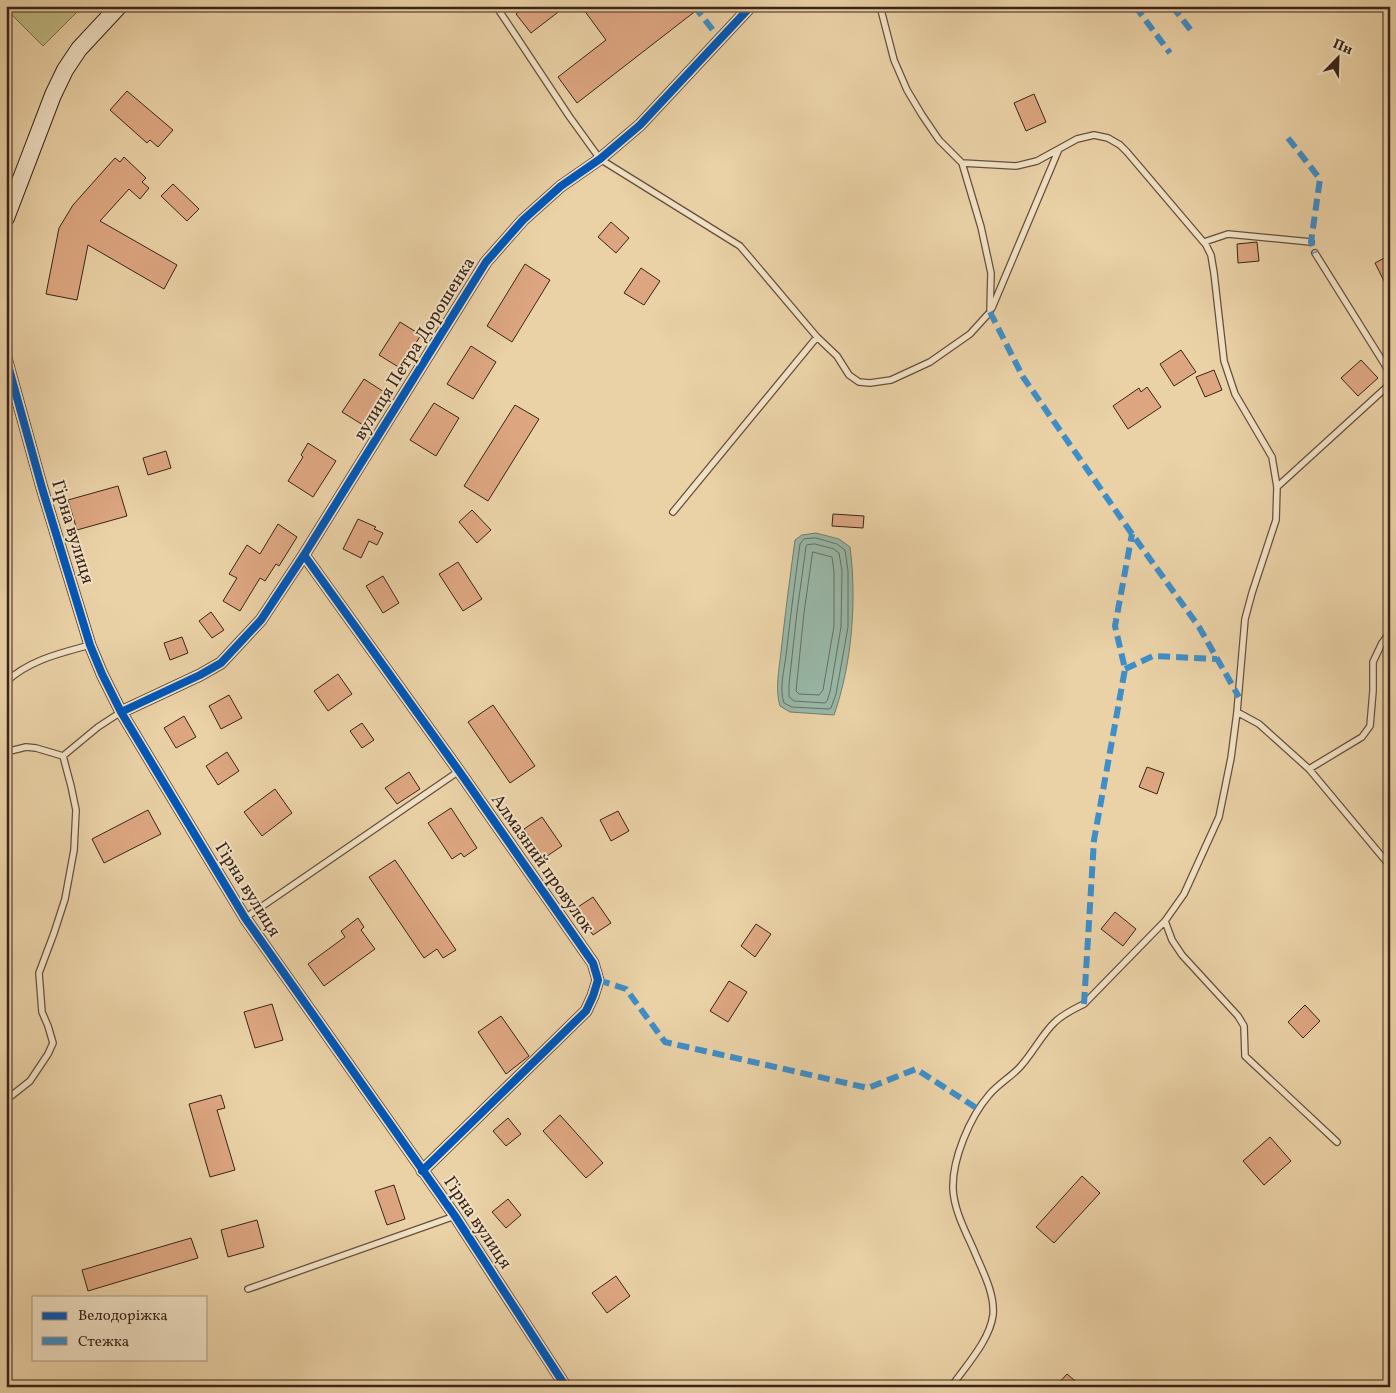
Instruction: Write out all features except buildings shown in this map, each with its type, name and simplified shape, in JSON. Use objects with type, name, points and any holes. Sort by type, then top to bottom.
[{"type":"street","points":[[6,218],[53,95],[65,70],[78,49],[119,6]]},
{"type":"street","name":"вулиця Петра Дорошенка","points":[[121,712],[200,675],[220,663],[261,620],[304,555],[486,262],[522,220],[561,186],[600,159],[640,125],[751,6]]},
{"type":"street","name":"Гірна вулиця","points":[[6,358],[42,488],[90,645],[121,712],[245,918],[455,1216],[566,1387]]},
{"type":"street","name":"Алмазний провулок","points":[[304,555],[593,963],[598,980],[586,1011],[422,1171]]},
{"type":"lane","points":[[496,6],[600,159],[740,246],[817,337],[837,356],[850,375],[859,382],[870,383],[891,380],[930,362],[970,334],[990,312],[1059,149]]},
{"type":"lane","points":[[880,6],[894,60],[907,90],[939,140],[962,163],[981,227],[991,273],[990,312]]},
{"type":"lane","points":[[951,1387],[984,1339],[990,1327],[993,1314],[991,1296],[985,1275],[957,1210],[953,1189],[962,1142],[978,1109],[990,1093],[1021,1066],[1054,1022],[1084,1004],[1165,921],[1184,894],[1219,817],[1231,758],[1245,619],[1276,520],[1277,487],[1272,457],[1235,394],[1224,361],[1214,273],[1209,251],[1204,242],[1134,159],[1120,145],[1108,138],[1094,135],[1077,138],[1037,161],[1016,166],[962,163]]},
{"type":"lane","points":[[1204,242],[1228,234],[1310,242]]},
{"type":"lane","points":[[1315,253],[1390,373]]},
{"type":"lane","points":[[673,512],[817,337]]},
{"type":"lane","points":[[1277,487],[1390,384]]},
{"type":"lane","points":[[1309,768],[1362,737],[1370,726],[1373,662],[1382,643],[1390,632]]},
{"type":"lane","points":[[6,682],[15,673],[43,659],[90,645]]},
{"type":"lane","points":[[63,756],[98,727],[121,712]]},
{"type":"lane","points":[[1237,712],[1259,724],[1309,768],[1390,866]]},
{"type":"lane","points":[[6,752],[26,747],[63,756]]},
{"type":"lane","points":[[6,1100],[30,1081],[53,1043],[42,1012],[39,973],[65,899],[74,850],[76,810],[63,756]]},
{"type":"lane","points":[[245,918],[459,772]]},
{"type":"lane","points":[[1165,921],[1172,940],[1182,955],[1238,1016],[1244,1026],[1245,1056],[1337,1142]]},
{"type":"lane","points":[[248,1289],[455,1216]]},
{"type":"shaded area","points":[[6,6],[83,6],[43,46],[6,9]]},
{"type":"water","points":[[816,533],[839,539],[850,547],[852,567],[853,610],[849,653],[834,715],[790,712],[780,706],[778,693],[778,673],[795,540],[802,535]]},
{"type":"marked path","points":[[694,6],[720,39]]},
{"type":"marked path","points":[[1135,6],[1170,53]]},
{"type":"marked path","points":[[1172,6],[1193,33]]},
{"type":"marked path","points":[[1288,138],[1320,179],[1311,242],[1315,253]]},
{"type":"marked path","points":[[990,312],[1023,377],[1199,627],[1239,697]]},
{"type":"marked path","points":[[1084,1004],[1094,840],[1125,669],[1115,626],[1132,534]]},
{"type":"marked path","points":[[1125,669],[1153,656],[1217,659]]},
{"type":"marked path","points":[[598,980],[626,989],[665,1042],[868,1088],[916,1069],[978,1109]]},
{"type":"cycle path","points":[[121,712],[200,675],[221,663],[261,620],[304,555],[486,262],[523,220],[561,186],[600,159],[640,125],[751,6]]},
{"type":"cycle path","points":[[6,358],[42,488],[90,645],[121,712],[245,918],[455,1216],[566,1387]]},
{"type":"cycle path","points":[[304,555],[459,771],[593,963],[598,980],[586,1011],[422,1171]]}]
